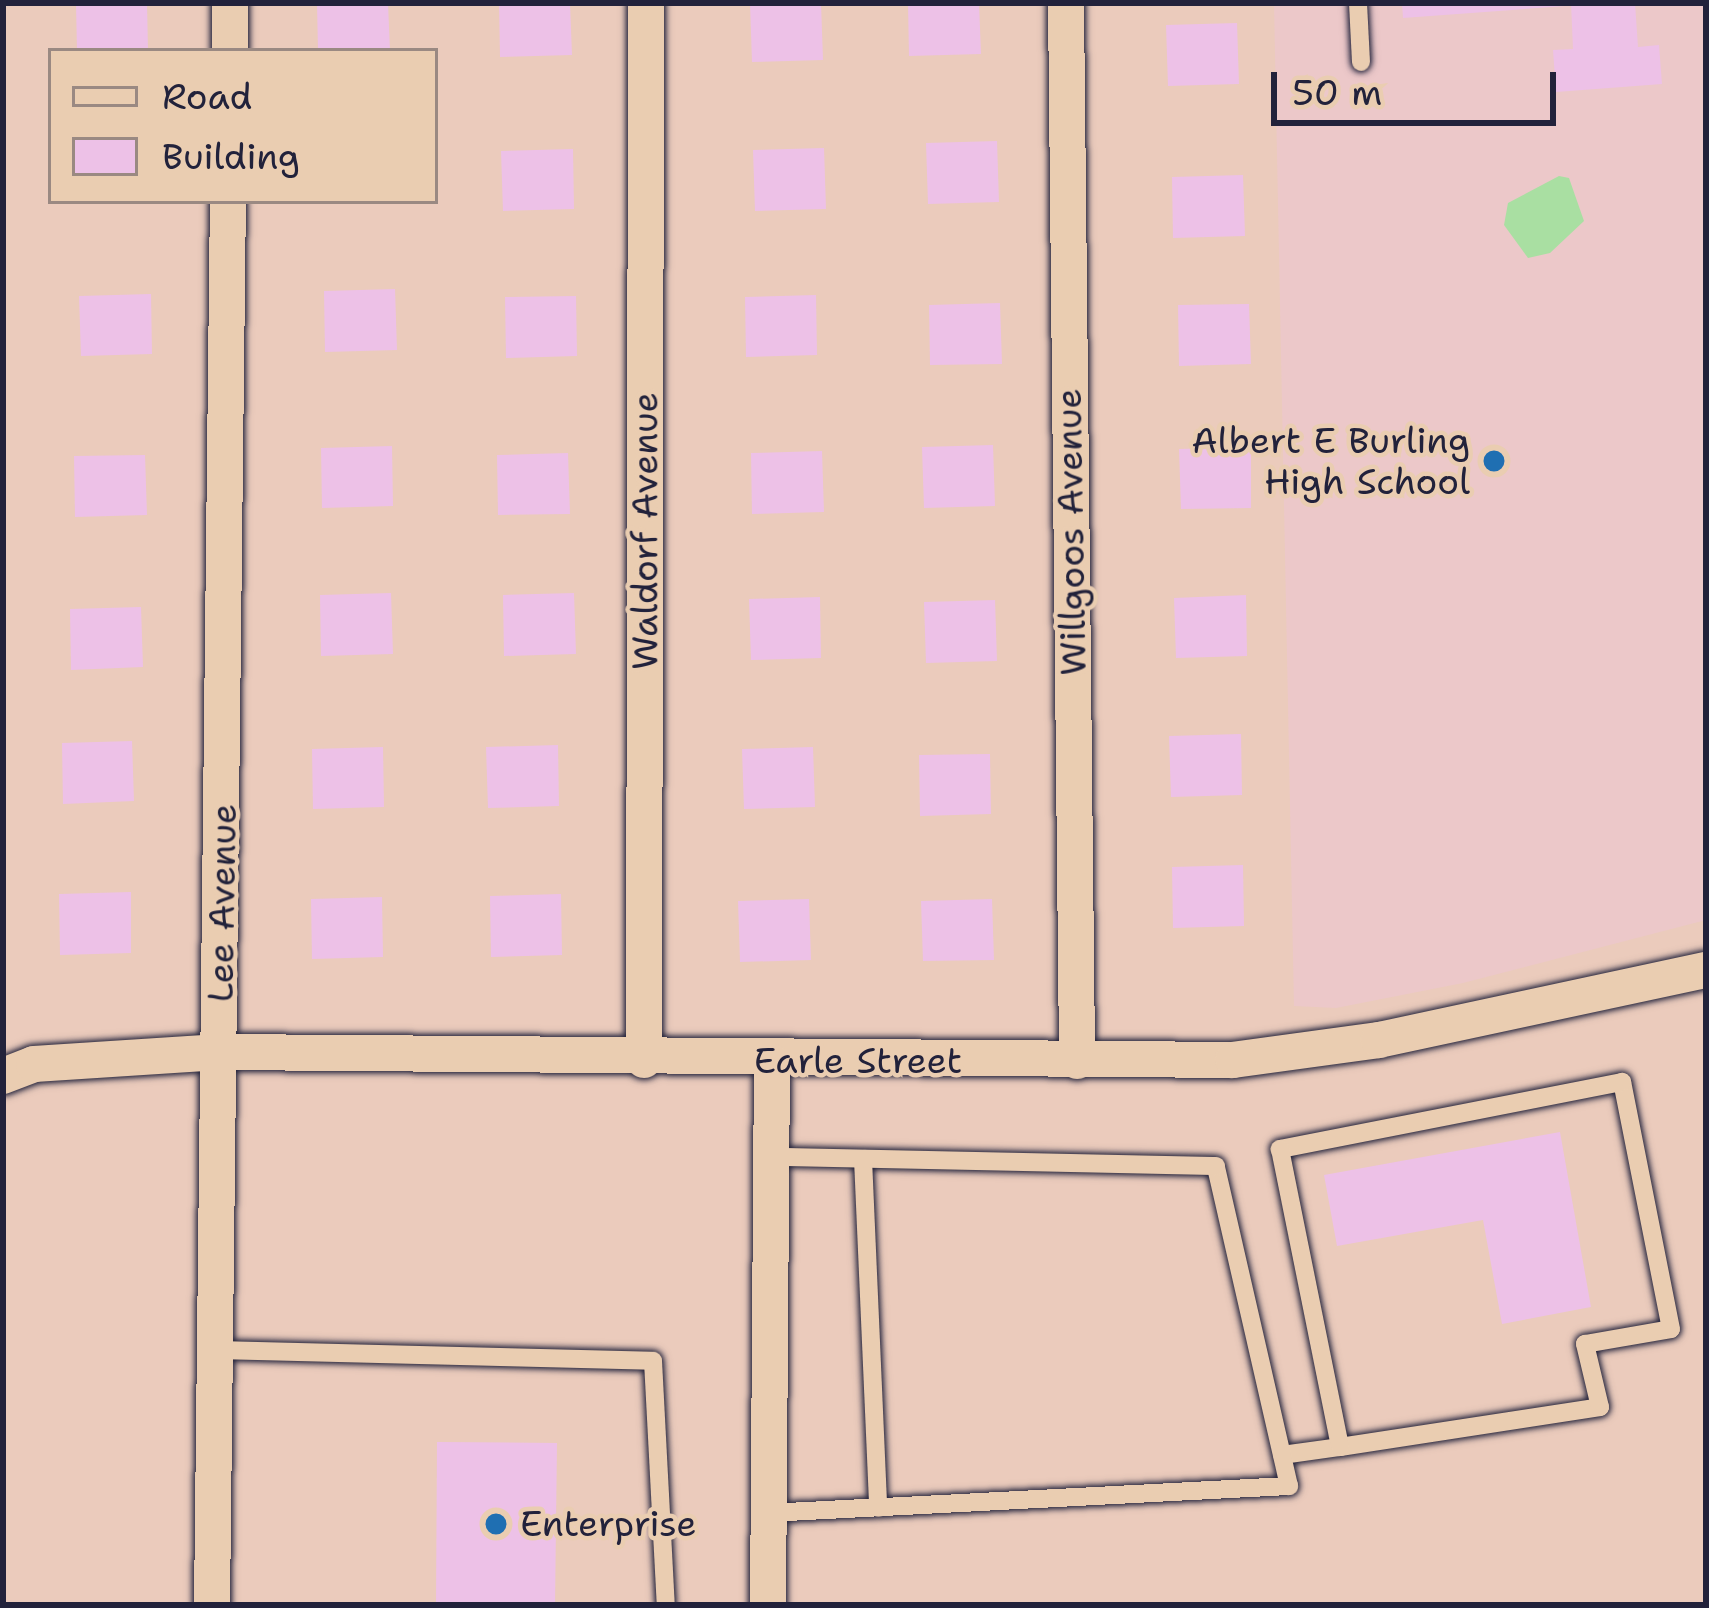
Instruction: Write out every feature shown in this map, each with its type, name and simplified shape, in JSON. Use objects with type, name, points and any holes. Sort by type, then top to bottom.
[{"type":"street","points":[[230,3],[230,48]]},
{"type":"street","name":"Waldorf Avenue","points":[[644,1060],[646,3]]},
{"type":"street","name":"Willgoos Avenue","points":[[1066,3],[1077,1060]]},
{"type":"street","name":"Lee Avenue","points":[[212,1605],[228,204]]},
{"type":"street","name":"Earle Street","points":[[3,1076],[34,1064],[220,1052],[772,1062],[1233,1060],[1378,1040],[1706,970]]},
{"type":"street","points":[[768,1605],[772,1062]]},
{"type":"lane","points":[[1358,3],[1361,62]]},
{"type":"lane","points":[[1282,1455],[1340,1447],[1600,1407],[1585,1344],[1671,1329],[1622,1082],[1280,1149],[1340,1447]]},
{"type":"lane","points":[[768,1514],[1289,1486],[1216,1166],[771,1157]]},
{"type":"lane","points":[[862,1159],[878,1508]]},
{"type":"lane","points":[[216,1350],[653,1361],[666,1605]]},
{"type":"shaded area","name":"Albert E Burling High School","points":[[1274,3],[1706,3],[1706,920],[1463,983],[1336,1008],[1294,1006]]},
{"type":"green space","points":[[1559,176],[1569,178],[1584,221],[1550,253],[1528,258],[1504,225],[1508,203]]},
{"type":"building","points":[[76,3],[147,3],[148,48],[77,48]]},
{"type":"building","points":[[317,3],[388,3],[390,48],[318,48]]},
{"type":"building","points":[[499,3],[570,3],[572,55],[500,57]]},
{"type":"building","points":[[750,3],[821,3],[823,60],[752,62]]},
{"type":"building","points":[[908,3],[979,3],[981,54],[909,56]]},
{"type":"building","points":[[1402,3],[1565,3],[1565,6],[1403,18]]},
{"type":"building","points":[[1571,3],[1635,3],[1638,47],[1659,45],[1662,84],[1556,92],[1553,50],[1573,49]]},
{"type":"building","points":[[1237,23],[1239,84],[1168,86],[1166,25]]},
{"type":"building","points":[[997,141],[999,202],[928,204],[926,143]]},
{"type":"building","points":[[824,148],[826,209],[755,211],[753,150]]},
{"type":"building","points":[[573,149],[574,209],[503,211],[501,151]]},
{"type":"building","points":[[1243,175],[1245,236],[1173,238],[1172,177]]},
{"type":"building","points":[[395,289],[397,350],[325,352],[324,291]]},
{"type":"building","points":[[151,294],[152,354],[81,356],[79,296]]},
{"type":"building","points":[[816,295],[817,355],[746,357],[745,297]]},
{"type":"building","points":[[576,296],[577,356],[506,358],[505,297]]},
{"type":"building","points":[[1000,303],[1002,364],[930,365],[929,305]]},
{"type":"building","points":[[1249,304],[1251,364],[1179,366],[1178,305]]},
{"type":"building","points":[[993,445],[995,506],[924,508],[922,447]]},
{"type":"building","points":[[392,446],[393,506],[322,508],[321,448]]},
{"type":"building","points":[[1251,447],[1251,508],[1181,509],[1179,449]]},
{"type":"building","points":[[822,451],[824,512],[752,514],[751,453]]},
{"type":"building","points":[[568,453],[570,514],[498,515],[497,455]]},
{"type":"building","points":[[145,455],[147,515],[75,517],[74,456]]},
{"type":"building","points":[[391,593],[393,654],[321,656],[320,595]]},
{"type":"building","points":[[574,593],[576,654],[504,656],[503,595]]},
{"type":"building","points":[[1246,595],[1247,656],[1176,658],[1174,598]]},
{"type":"building","points":[[820,597],[821,658],[751,660],[749,599]]},
{"type":"building","points":[[995,600],[997,661],[926,663],[924,602]]},
{"type":"building","points":[[141,607],[143,667],[71,670],[70,609]]},
{"type":"building","points":[[1241,734],[1242,795],[1171,797],[1169,736]]},
{"type":"building","points":[[132,741],[134,801],[63,804],[62,743]]},
{"type":"building","points":[[558,745],[559,806],[488,808],[486,747]]},
{"type":"building","points":[[383,747],[384,807],[313,809],[312,749]]},
{"type":"building","points":[[813,747],[815,807],[744,809],[742,749]]},
{"type":"building","points":[[990,754],[991,814],[920,816],[919,755]]},
{"type":"building","points":[[1243,865],[1244,926],[1173,928],[1172,867]]},
{"type":"building","points":[[131,892],[131,953],[60,955],[59,894]]},
{"type":"building","points":[[561,894],[562,955],[491,957],[490,896]]},
{"type":"building","points":[[382,897],[383,957],[312,959],[311,899]]},
{"type":"building","points":[[809,899],[811,960],[740,962],[738,901]]},
{"type":"building","points":[[992,899],[994,960],[923,961],[921,901]]},
{"type":"building","points":[[1560,1132],[1591,1307],[1502,1324],[1483,1220],[1337,1246],[1324,1175]]},
{"type":"building","name":"Enterprise","points":[[437,1442],[557,1443],[555,1605],[436,1605]]},
{"type":"place","name":"Albert E Burling High School","points":[[1494,461]]},
{"type":"place","name":"Enterprise","points":[[496,1524]]}]
